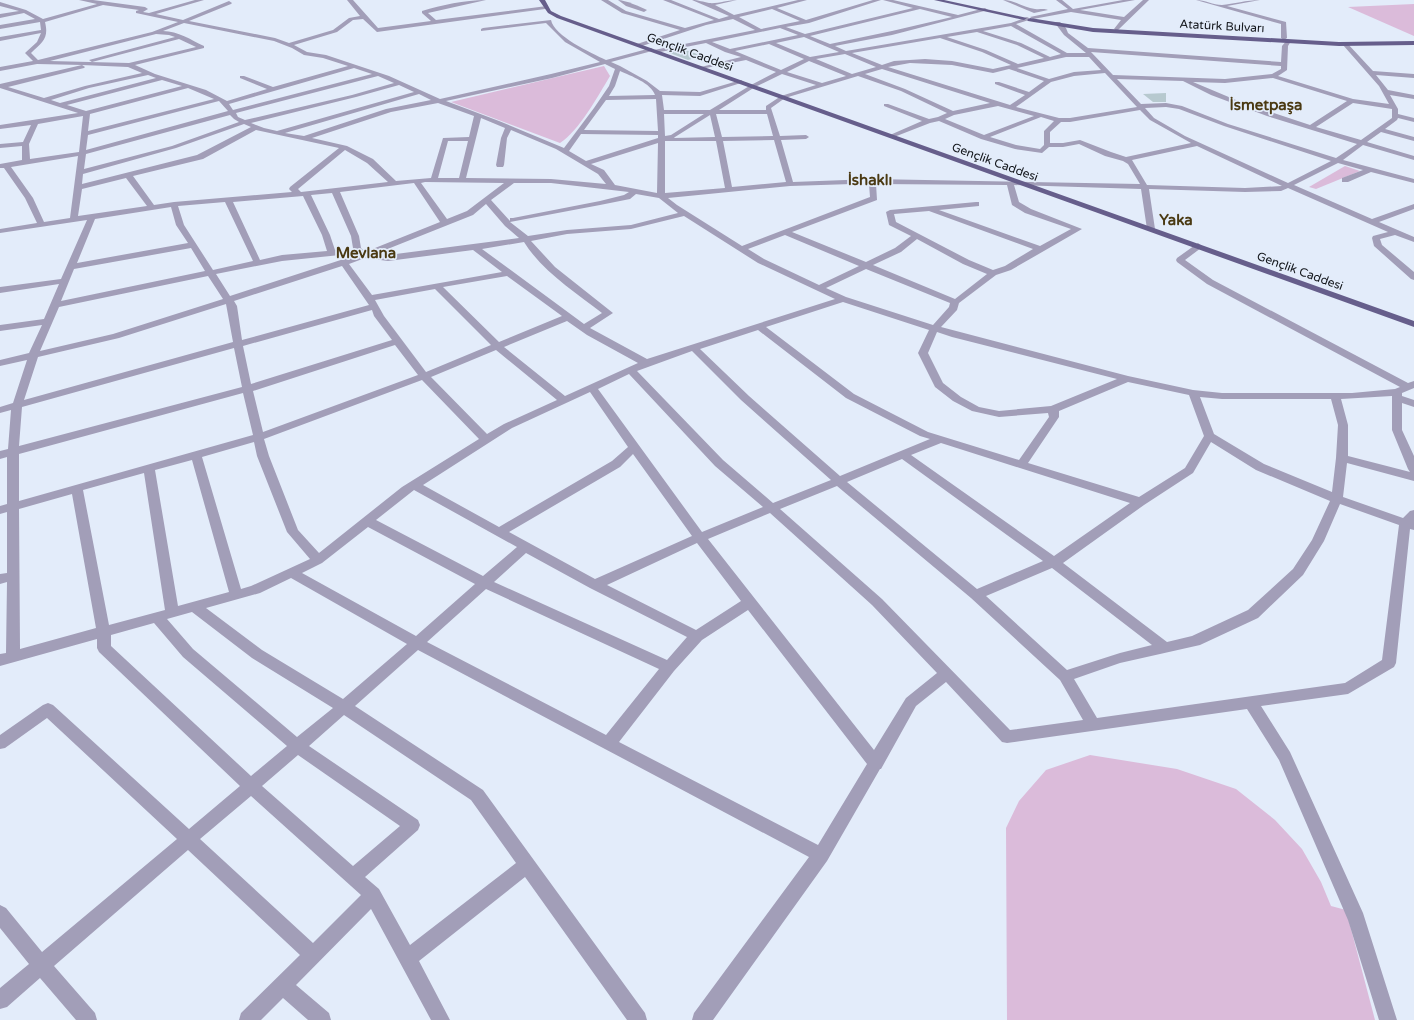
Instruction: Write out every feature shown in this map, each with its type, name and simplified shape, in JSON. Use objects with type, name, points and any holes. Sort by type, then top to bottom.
[{"type":"main road","points":[[542,0],[549,22]]},
{"type":"main road","points":[[937,0],[1030,18]]},
{"type":"main road","points":[[949,0],[1060,25],[1284,42]]},
{"type":"main road","points":[[549,22],[558,15],[552,5]]},
{"type":"main road","name":"Gençlik Caddesi","points":[[546,9],[569,20],[1414,324]]},
{"type":"main road","name":"Atatürk Bulvarı","points":[[1030,18],[1048,24],[1084,29],[1284,42],[1414,42]]},
{"type":"main road","points":[[549,22],[556,20],[569,20]]},
{"type":"main road","points":[[1048,24],[1066,33],[1084,29]]},
{"type":"street","points":[[82,0],[147,12],[184,22],[275,40],[306,54],[324,56],[378,74],[439,101],[509,127],[565,151],[601,172],[612,187]]},
{"type":"street","points":[[112,5],[125,0]]},
{"type":"street","points":[[147,12],[201,0]]},
{"type":"street","points":[[350,0],[377,30],[546,9]]},
{"type":"street","points":[[435,22],[424,12],[483,0]]},
{"type":"street","points":[[604,0],[624,12],[685,30]]},
{"type":"street","points":[[621,0],[649,12]]},
{"type":"street","points":[[666,0],[718,20]]},
{"type":"street","points":[[695,0],[710,5],[762,30]]},
{"type":"street","points":[[710,5],[734,0]]},
{"type":"street","points":[[639,45],[718,20],[804,0]]},
{"type":"street","points":[[306,138],[376,115],[423,102],[439,101],[608,62],[653,50],[807,22],[878,0]]},
{"type":"street","points":[[886,0],[959,17]]},
{"type":"street","points":[[1006,0],[1034,11],[1071,9],[1125,19]]},
{"type":"street","points":[[586,163],[661,136],[673,136],[753,86],[808,59],[1012,24],[1030,18],[1071,9],[1132,0]]},
{"type":"street","points":[[1117,29],[1125,19],[1146,0]]},
{"type":"street","points":[[1112,77],[1232,80],[1273,76],[1284,70],[1284,23],[1199,0]]},
{"type":"street","points":[[1219,6],[1256,0]]},
{"type":"street","points":[[0,69],[37,62],[154,33],[229,3],[215,1]]},
{"type":"street","points":[[854,1],[865,4]]},
{"type":"street","points":[[1060,1],[1071,9]]},
{"type":"street","points":[[1060,1],[1074,2]]},
{"type":"street","points":[[0,4],[26,12],[42,21],[45,31],[42,41],[28,53],[37,62],[130,65],[202,47],[170,33],[154,33]]},
{"type":"street","points":[[0,27],[42,21],[104,4]]},
{"type":"street","points":[[147,12],[152,6]]},
{"type":"street","points":[[773,8],[807,22]]},
{"type":"street","points":[[727,51],[806,35],[919,8]]},
{"type":"street","points":[[830,46],[944,21],[984,10]]},
{"type":"street","points":[[0,16],[26,12]]},
{"type":"street","points":[[288,45],[328,34],[335,31],[351,19],[364,17]]},
{"type":"street","points":[[944,21],[957,24]]},
{"type":"street","points":[[483,30],[549,22],[556,34],[570,44],[618,67],[648,84],[659,95],[661,112],[661,196]]},
{"type":"street","points":[[684,22],[697,26]]},
{"type":"street","points":[[1012,24],[1066,55]]},
{"type":"street","points":[[1060,25],[1066,33],[1088,53],[1152,119],[1198,144],[1289,186],[1414,240]]},
{"type":"street","points":[[963,26],[1019,44],[1050,59]]},
{"type":"street","points":[[781,27],[806,35],[883,67],[1010,108],[1059,120],[1070,120],[1141,107],[1166,105],[1180,107],[1226,125],[1337,161],[1414,181]]},
{"type":"street","points":[[913,28],[941,36],[1018,66]]},
{"type":"street","points":[[0,39],[45,31]]},
{"type":"street","points":[[748,33],[851,76]]},
{"type":"street","points":[[79,63],[181,37]]},
{"type":"street","points":[[102,64],[188,40]]},
{"type":"street","points":[[706,41],[727,51],[781,72],[822,85]]},
{"type":"street","points":[[0,231],[174,204],[302,194],[434,180],[551,181],[612,187],[661,196],[790,184],[872,181],[1023,183],[1281,190],[1337,161],[1395,119],[1395,111],[1386,92],[1344,43]]},
{"type":"street","points":[[790,184],[768,108],[783,97],[894,63],[910,61],[952,63],[994,71],[1066,55],[1088,53],[1285,64]]},
{"type":"street","points":[[703,68],[747,58]]},
{"type":"street","points":[[1,86],[70,70],[91,63]]},
{"type":"street","points":[[130,65],[148,73],[204,91],[223,101],[236,118],[256,127],[277,133],[345,147],[370,161],[394,184]]},
{"type":"street","points":[[85,134],[274,90],[355,66]]},
{"type":"street","points":[[565,151],[612,86],[618,67]]},
{"type":"street","points":[[1009,68],[1050,81]]},
{"type":"street","points":[[1010,108],[1050,81],[1074,74],[1106,71]]},
{"type":"street","points":[[44,100],[87,87],[148,73]]},
{"type":"street","points":[[3,165],[83,153],[378,74]]},
{"type":"street","points":[[859,74],[903,90],[952,113]]},
{"type":"street","points":[[1372,74],[1414,76]]},
{"type":"street","points":[[1273,76],[1352,101],[1395,111],[1414,120]]},
{"type":"street","points":[[242,77],[274,90]]},
{"type":"street","points":[[61,106],[163,78]]},
{"type":"street","points":[[1186,80],[1240,103],[1310,128],[1414,158]]},
{"type":"street","points":[[604,98],[700,94],[741,82]]},
{"type":"street","points":[[81,172],[174,148],[245,122],[354,96],[399,83]]},
{"type":"street","points":[[997,83],[1030,94]]},
{"type":"street","points":[[1,86],[87,114]]},
{"type":"street","points":[[0,127],[35,124],[87,114],[189,86]]},
{"type":"street","points":[[277,133],[420,92]]},
{"type":"street","points":[[1386,92],[1414,97]]},
{"type":"street","points":[[1310,128],[1352,101]]},
{"type":"street","points":[[892,136],[928,120],[940,119],[952,113],[998,104]]},
{"type":"street","points":[[886,105],[928,120]]},
{"type":"street","points":[[661,112],[769,112]]},
{"type":"street","points":[[712,112],[720,139],[729,190]]},
{"type":"street","points":[[74,220],[87,114]]},
{"type":"street","points":[[462,180],[478,115]]},
{"type":"street","points":[[983,138],[1041,115]]},
{"type":"street","points":[[940,119],[983,138],[1036,151],[1042,151],[1047,145],[1047,131],[1059,120]]},
{"type":"street","points":[[26,162],[26,144],[35,124]]},
{"type":"street","points":[[79,187],[200,157],[256,127]]},
{"type":"street","points":[[500,165],[504,138],[509,127]]},
{"type":"street","points":[[1380,130],[1414,139]]},
{"type":"street","points":[[580,132],[720,139],[806,137]]},
{"type":"street","points":[[434,180],[445,139],[473,139]]},
{"type":"street","points":[[1047,145],[1063,145],[1080,142],[1108,154],[1126,159],[1131,163],[1145,187],[1151,230]]},
{"type":"street","points":[[0,146],[26,144]]},
{"type":"street","points":[[1126,159],[1198,144]]},
{"type":"street","points":[[332,253],[326,235],[302,194],[293,189],[345,147]]},
{"type":"street","points":[[3,165],[29,198],[42,225]]},
{"type":"street","points":[[1344,180],[1370,170]]},
{"type":"street","points":[[128,175],[152,207]]},
{"type":"street","points":[[0,363],[116,336],[344,263],[470,213],[513,180]]},
{"type":"street","points":[[416,181],[446,223]]},
{"type":"street","points":[[741,249],[874,198],[872,181]]},
{"type":"street","points":[[955,302],[993,273],[1008,268],[1078,229],[1028,211],[1015,203],[1010,183]]},
{"type":"street","points":[[335,190],[356,236],[357,248],[363,255]]},
{"type":"street","points":[[513,220],[627,197],[634,192]]},
{"type":"street","points":[[661,196],[684,214],[761,261],[843,300],[934,329],[1127,380],[1193,393],[1222,396],[1397,395],[1414,404]]},
{"type":"street","points":[[228,200],[258,264]]},
{"type":"street","points":[[487,200],[508,224],[526,239],[531,247],[552,269],[608,312],[584,328]]},
{"type":"street","points":[[174,204],[180,225],[210,274],[232,306],[247,389],[263,456],[293,532],[318,560]]},
{"type":"street","points":[[968,222],[976,204],[890,212],[892,223],[966,262],[993,273]]},
{"type":"street","points":[[1373,221],[1414,207]]},
{"type":"street","points":[[929,209],[1040,249]]},
{"type":"street","points":[[54,305],[282,258],[340,252],[388,258],[474,247],[567,232],[631,227],[684,214]]},
{"type":"street","points":[[13,656],[13,452],[17,406],[34,354],[92,217]]},
{"type":"street","points":[[785,232],[955,302]]},
{"type":"street","points":[[1397,232],[1376,238],[1378,246],[1414,277]]},
{"type":"street","points":[[819,288],[898,250],[917,235]]},
{"type":"street","points":[[70,267],[193,245]]},
{"type":"street","points":[[1198,246],[1180,260],[1210,282],[1411,385],[1397,395]]},
{"type":"street","points":[[474,247],[584,328],[646,363]]},
{"type":"street","points":[[344,263],[372,302],[379,316],[423,375],[486,440]]},
{"type":"street","points":[[157,273],[161,284]]},
{"type":"street","points":[[0,410],[238,343],[372,302],[438,286],[509,273]]},
{"type":"street","points":[[0,290],[64,281]]},
{"type":"street","points":[[438,286],[440,290],[497,346],[564,400]]},
{"type":"street","points":[[0,660],[255,590],[318,560],[414,485],[508,426],[646,363],[843,300]]},
{"type":"street","points":[[955,302],[954,308],[934,329],[923,353],[939,385],[957,399],[976,409],[998,414],[1053,409],[1127,380]]},
{"type":"street","points":[[0,510],[259,437],[423,375],[568,317]]},
{"type":"street","points":[[0,328],[48,321]]},
{"type":"street","points":[[759,326],[850,396],[924,434],[1140,502]]},
{"type":"street","points":[[0,456],[247,389],[397,341]]},
{"type":"street","points":[[693,347],[745,398],[838,480],[976,595],[1065,676],[1093,724]]},
{"type":"street","points":[[631,370],[719,463],[876,602],[1007,737],[1348,688],[1389,663],[1411,521],[1337,499],[1260,467],[1209,436],[1193,393]]},
{"type":"street","points":[[592,387],[633,448],[698,538],[876,764]]},
{"type":"street","points":[[1397,395],[1397,430],[1414,469]]},
{"type":"street","points":[[1065,676],[1120,658],[1195,641],[1253,614],[1298,572],[1318,541],[1337,499],[1342,458],[1343,425],[1335,396]]},
{"type":"street","points":[[1021,465],[1054,417],[1053,409]]},
{"type":"street","points":[[976,595],[1062,558],[1140,502],[1189,470],[1209,436]]},
{"type":"street","points":[[595,585],[698,538],[941,439]]},
{"type":"street","points":[[499,532],[616,464],[633,448]]},
{"type":"street","points":[[902,454],[1053,562],[1165,648]]},
{"type":"street","points":[[196,455],[236,595]]},
{"type":"street","points":[[1342,458],[1414,477]]},
{"type":"street","points":[[149,468],[172,613]]},
{"type":"street","points":[[414,485],[595,585],[697,636]]},
{"type":"street","points":[[77,488],[104,632],[104,648],[251,786],[373,895],[441,1020]]},
{"type":"street","points":[[367,521],[484,583],[669,667]]},
{"type":"street","points":[[0,1000],[298,747],[525,547]]},
{"type":"street","points":[[292,572],[417,643],[821,854]]},
{"type":"street","points":[[0,580],[14,576]]},
{"type":"street","points":[[609,744],[669,667],[697,636],[749,602]]},
{"type":"street","points":[[195,607],[257,654],[344,707],[477,795],[638,1020]]},
{"type":"street","points":[[157,617],[188,653],[298,747],[412,825],[353,877]]},
{"type":"street","points":[[701,1020],[821,854],[876,764],[911,702],[946,674]]},
{"type":"street","points":[[1250,701],[1285,757],[1357,919],[1388,1020]]},
{"type":"street","points":[[0,743],[48,709],[313,954]]},
{"type":"street","points":[[408,958],[527,865]]},
{"type":"street","points":[[248,1020],[373,895]]},
{"type":"street","points":[[0,914],[88,1020]]},
{"type":"street","points":[[283,985],[322,1020]]},
{"type":"shaded area","points":[[1414,4],[1414,36],[1348,7]]},
{"type":"shaded area","points":[[604,66],[610,76],[581,122],[560,143],[451,102]]},
{"type":"shaded area","points":[[1345,166],[1360,171],[1316,189],[1309,187]]},
{"type":"shaded area","points":[[1090,755],[1177,769],[1236,789],[1275,820],[1302,849],[1321,882],[1331,906],[1346,910],[1375,1020],[1007,1020],[1006,828],[1019,801],[1046,770]]},
{"type":"building","points":[[683,49],[703,56],[688,60],[667,52]]},
{"type":"building","points":[[1166,93],[1166,102],[1153,102],[1143,94]]},
{"type":"district","name":"İsmetpaşa","points":[[1266,105]]},
{"type":"district","name":"İshaklı","points":[[870,180]]},
{"type":"district","name":"Yaka","points":[[1176,220]]},
{"type":"district","name":"Mevlana","points":[[366,253]]}]
